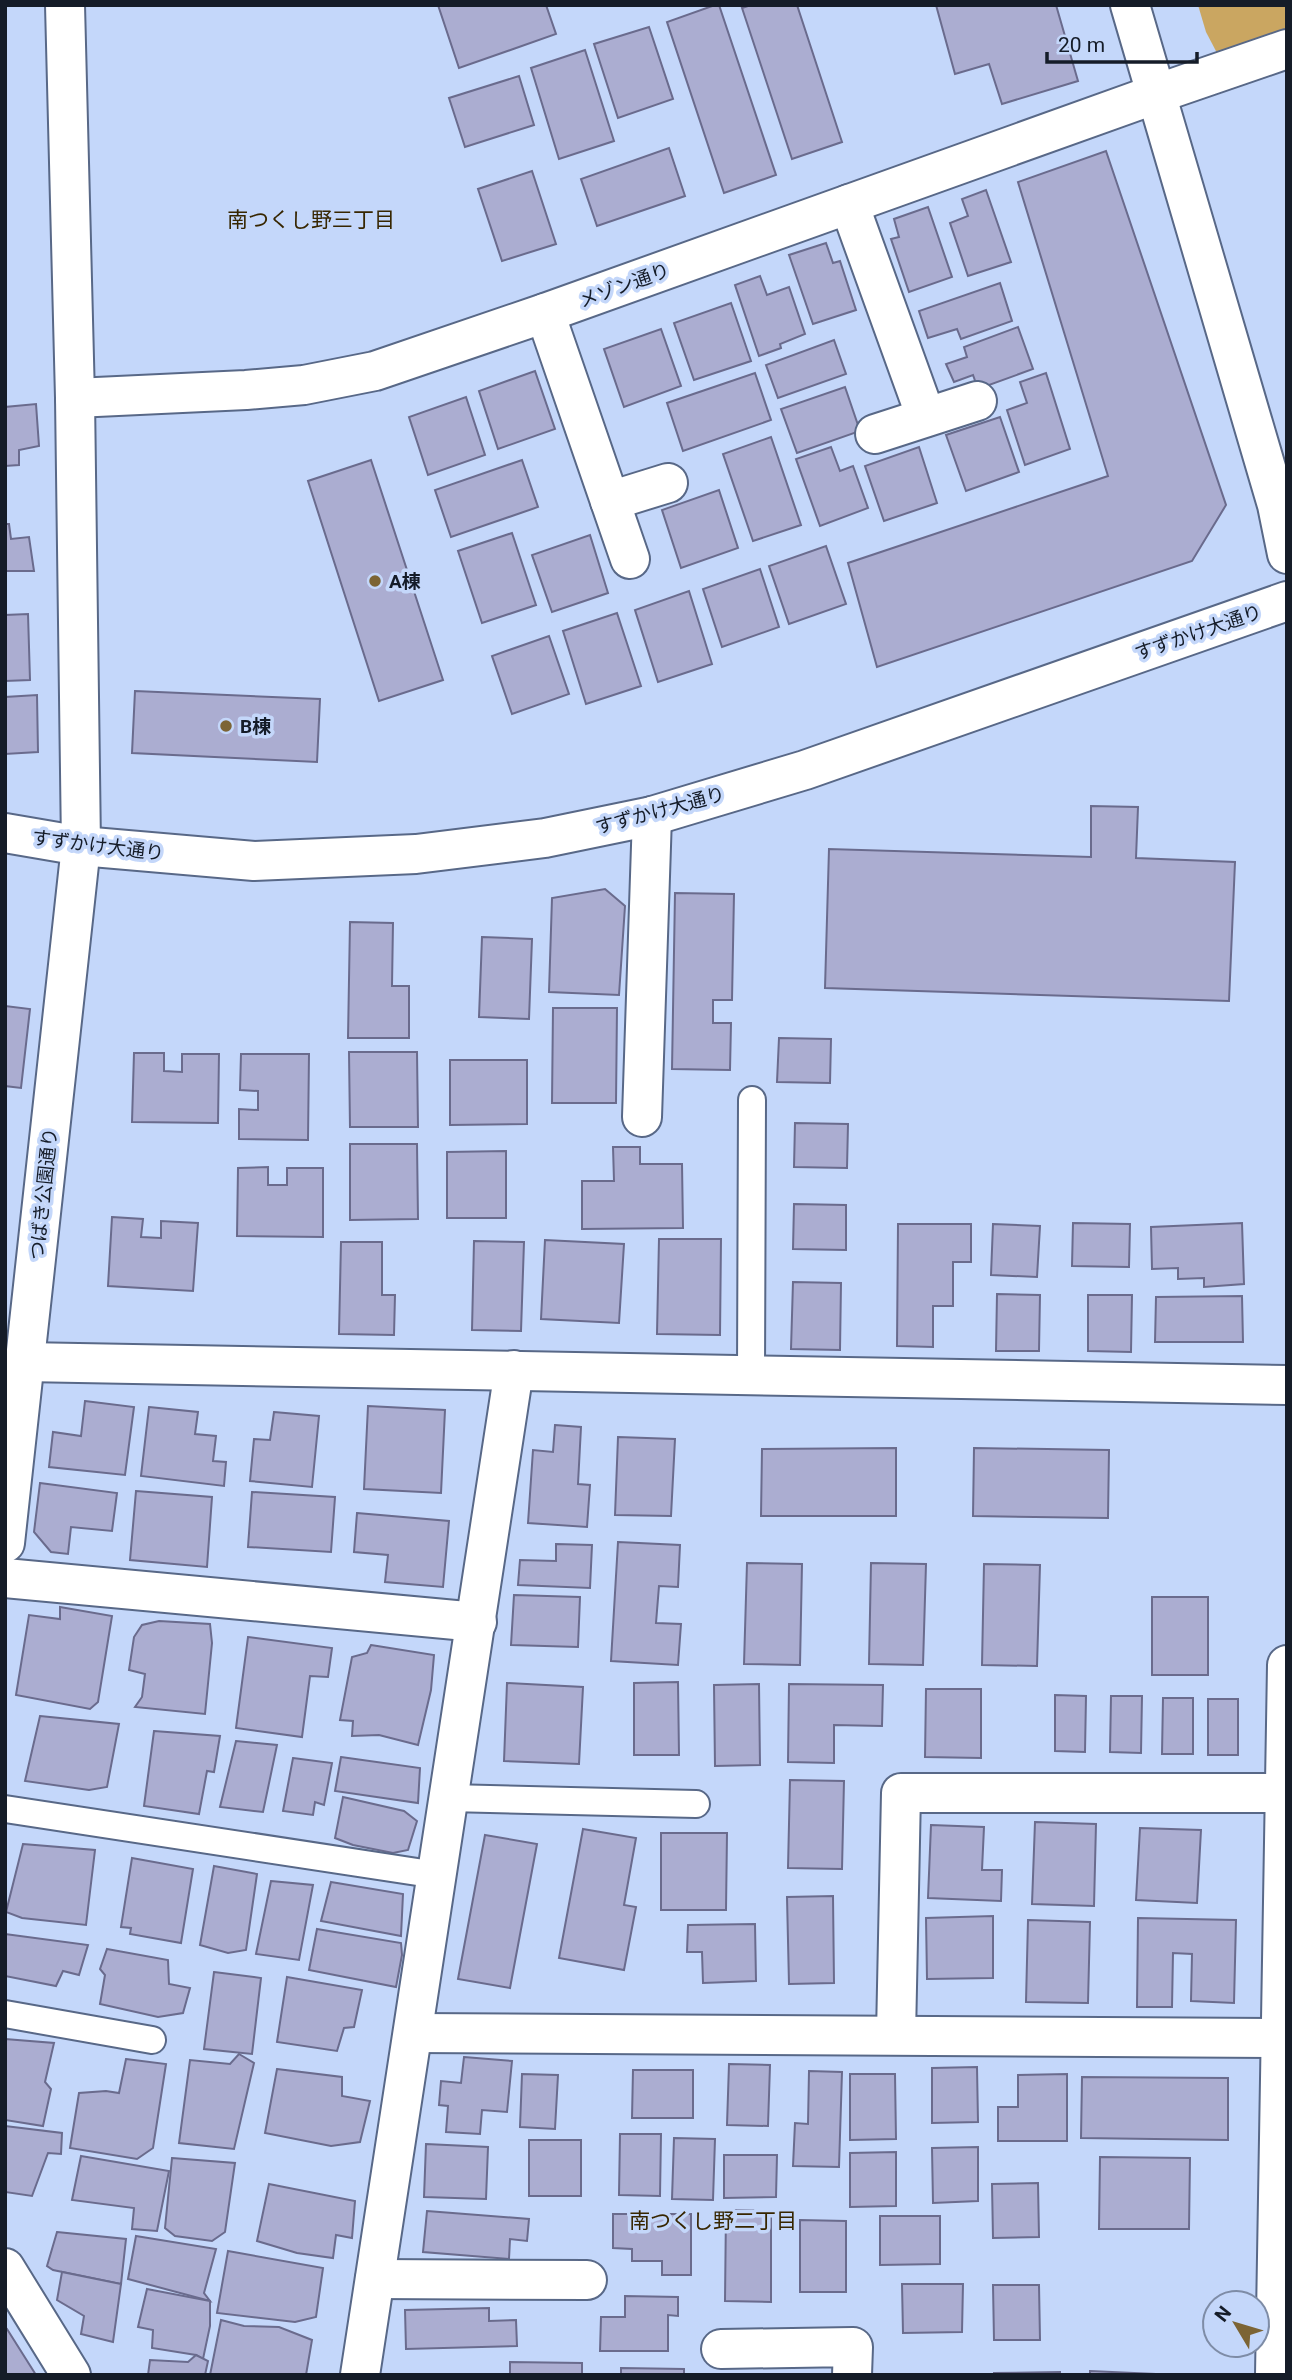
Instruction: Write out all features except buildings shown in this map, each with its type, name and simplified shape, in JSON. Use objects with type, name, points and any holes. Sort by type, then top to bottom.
[{"type":"street","name":"つばき公園通り","points":[[5,1543],[24,1362],[21,1245],[81,846],[75,398],[65,5]]},
{"type":"street","points":[[1130,5],[1277,505],[1287,554]]},
{"type":"street","name":"メゾン通り","points":[[75,398],[304,385],[374,371],[545,313],[1287,49]]},
{"type":"street","points":[[849,204],[926,417]]},
{"type":"street","points":[[545,313],[630,559]]},
{"type":"street","points":[[875,434],[977,401]]},
{"type":"street","points":[[610,501],[668,482]]},
{"type":"street","name":"すずかけ大通り","points":[[5,833],[81,846],[254,861],[416,854],[545,838],[652,816],[805,770],[1287,601]]},
{"type":"street","points":[[642,1117],[652,816]]},
{"type":"street","points":[[24,1362],[1287,1385]]},
{"type":"street","points":[[360,2375],[514,1370]]},
{"type":"street","points":[[5,1578],[477,1622]]},
{"type":"street","points":[[1279,2355],[1287,1665]]},
{"type":"street","points":[[896,2035],[901,1793],[1285,1793]]},
{"type":"street","points":[[413,2032],[1284,2038]]},
{"type":"street","points":[[5,2268],[71,2375]]},
{"type":"street","points":[[374,2279],[587,2280]]},
{"type":"street","points":[[721,2349],[853,2347],[852,2375]]},
{"type":"lane","points":[[751,1375],[752,1100]]},
{"type":"lane","points":[[449,1798],[696,1804]]},
{"type":"lane","points":[[5,1809],[437,1875]]},
{"type":"lane","points":[[5,2014],[152,2040]]},
{"type":"shaded area","points":[[1198,5],[1287,5],[1287,30],[1217,53],[1206,32]]},
{"type":"place","name":"A棟","points":[[375,581]]},
{"type":"place","name":"B棟","points":[[226,726]]},
{"type":"district","name":"南つくし野三丁目","points":[[311,220]]},
{"type":"district","name":"南つくし野二丁目","points":[[713,2221]]}]
